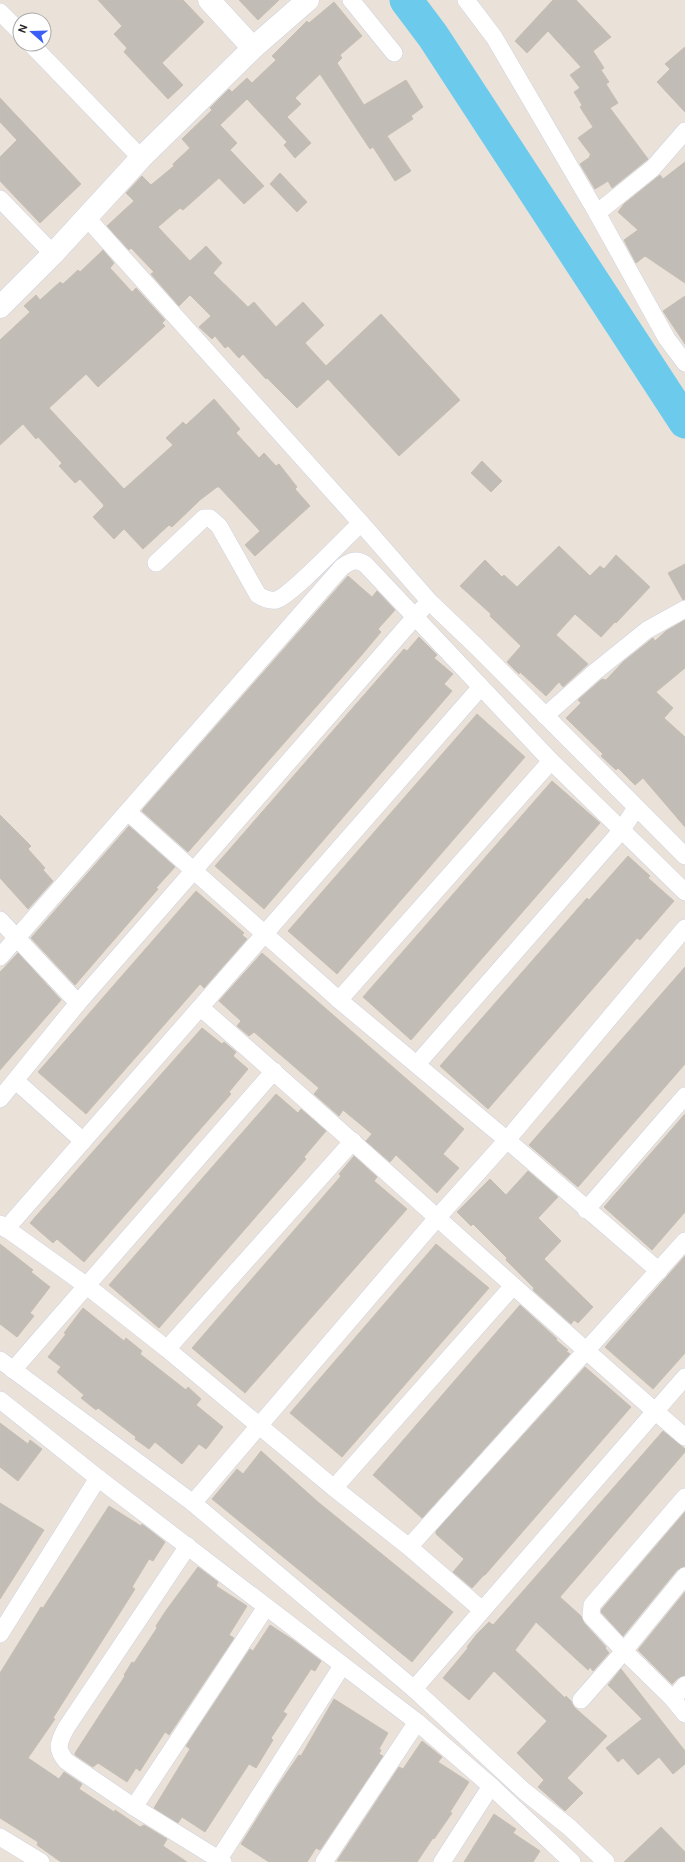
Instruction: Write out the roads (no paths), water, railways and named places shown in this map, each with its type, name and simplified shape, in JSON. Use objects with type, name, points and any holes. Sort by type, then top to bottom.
[{"type":"street","points":[[209,0],[253,48]]},
{"type":"street","points":[[0,307],[53,254],[141,158],[253,48],[308,0]]},
{"type":"street","points":[[351,0],[394,53]]},
{"type":"street","points":[[466,0],[494,37],[598,213],[668,339],[685,363]]},
{"type":"street","points":[[0,12],[12,24]]},
{"type":"street","points":[[39,52],[141,158]]},
{"type":"street","points":[[598,213],[653,168],[685,132]]},
{"type":"street","points":[[0,199],[53,254]]},
{"type":"street","points":[[86,218],[361,523],[430,602],[685,856]]},
{"type":"street","points":[[156,563],[204,518],[210,518],[219,526],[258,596],[265,599],[275,600],[290,592],[361,523]]},
{"type":"street","points":[[0,957],[342,567],[351,560],[360,561],[366,565],[480,688],[551,761],[685,892]]},
{"type":"street","points":[[0,1099],[78,1003],[414,617],[430,602]]},
{"type":"street","points":[[545,716],[596,671],[647,630],[685,609]]},
{"type":"street","points":[[480,688],[201,1008],[83,1141],[3,1227],[87,1286],[167,1349],[334,1488],[409,1547],[482,1610]]},
{"type":"street","points":[[339,1000],[551,761]]},
{"type":"street","points":[[416,1064],[620,830],[636,808]]},
{"type":"street","points":[[128,812],[339,1000],[507,1140],[586,1210],[659,1271]]},
{"type":"street","points":[[0,920],[78,1003]]},
{"type":"street","points":[[193,1503],[437,1218],[507,1140],[685,928]]},
{"type":"street","points":[[201,1008],[354,1141],[513,1286],[685,1437]]},
{"type":"street","points":[[274,1071],[87,1286],[6,1365],[193,1503],[414,1689],[524,1791],[569,1827],[606,1862]]},
{"type":"street","points":[[16,1081],[83,1141]]},
{"type":"street","points":[[586,1210],[685,1096]]},
{"type":"street","points":[[167,1349],[354,1141]]},
{"type":"street","points":[[409,1547],[685,1241]]},
{"type":"street","points":[[334,1488],[513,1286]]},
{"type":"street","points":[[414,1689],[685,1377]]},
{"type":"street","points":[[0,1400],[98,1478],[417,1722],[491,1786],[570,1861]]},
{"type":"street","points":[[0,1634],[98,1478]]},
{"type":"street","points":[[685,1497],[600,1593],[590,1608],[591,1616],[673,1699],[685,1714]]},
{"type":"street","points":[[188,1546],[66,1728],[60,1742],[59,1752],[66,1761],[134,1807],[220,1861],[342,1666]]},
{"type":"street","points":[[582,1700],[685,1576]]},
{"type":"street","points":[[134,1807],[266,1607]]},
{"type":"street","points":[[673,1699],[685,1685]]},
{"type":"street","points":[[324,1862],[417,1722]]},
{"type":"street","points":[[442,1862],[491,1786]]},
{"type":"street","points":[[0,1837],[41,1862]]},
{"type":"waterway","points":[[406,0],[433,36],[685,422]]}]
